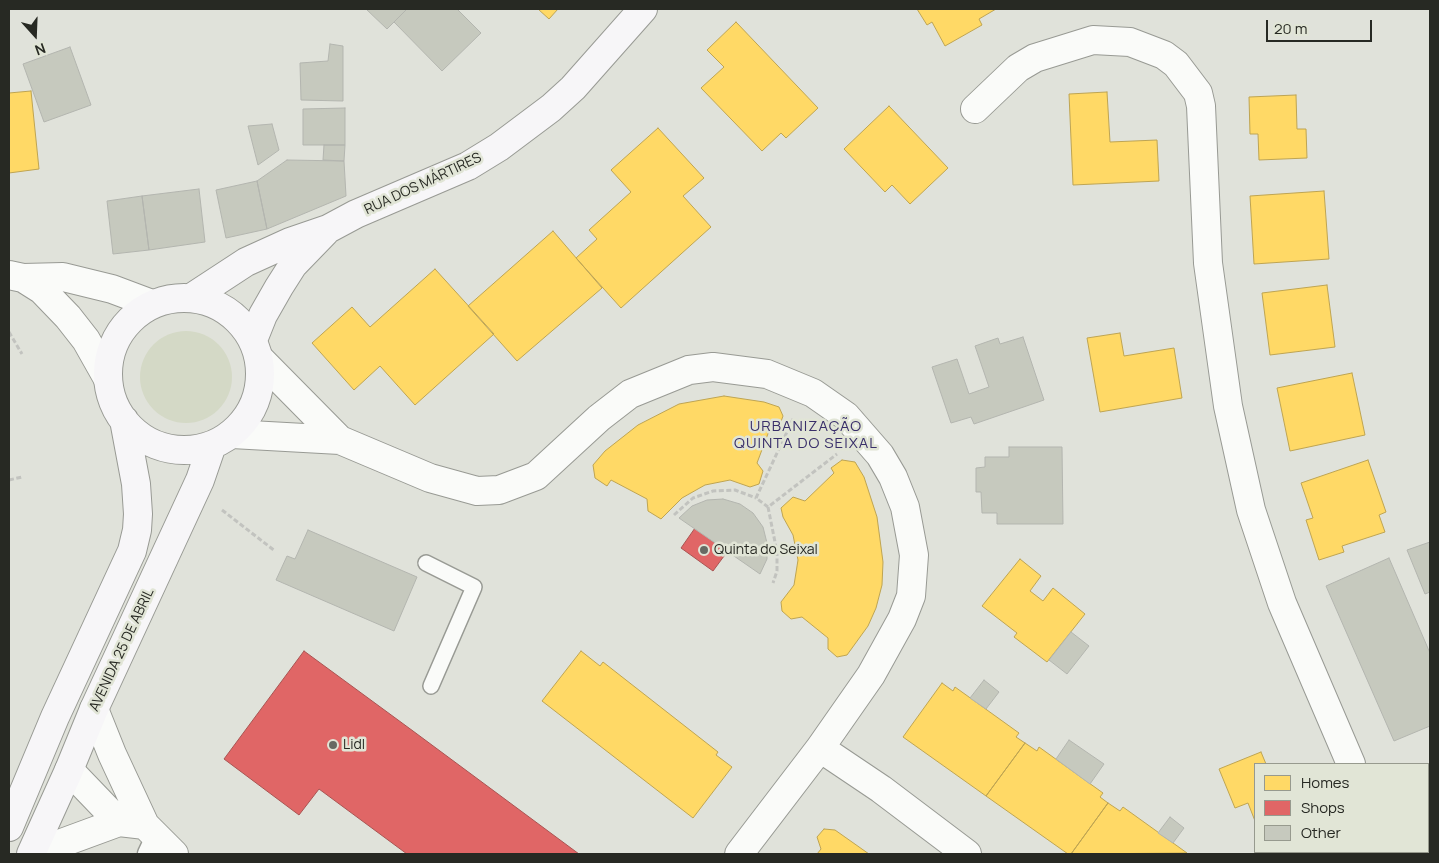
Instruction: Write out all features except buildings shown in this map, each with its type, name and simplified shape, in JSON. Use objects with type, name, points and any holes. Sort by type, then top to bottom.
[{"type":"main road","name":"RUA DOS MÁRTIRES","points":[[191,298],[246,262],[290,242],[328,229],[356,214],[468,166],[527,127],[551,108],[592,69],[643,9]]},
{"type":"main road","name":"RUA DOS MÁRTIRES","points":[[256,349],[263,315],[289,273],[328,229]]},
{"type":"main road","points":[[191,298],[216,304],[238,319],[256,349],[261,374],[259,391],[253,407],[244,422],[222,439],[193,450],[174,449],[155,444],[138,434],[124,420],[110,394],[108,379],[110,356],[119,335],[133,317],[152,304],[171,299],[191,298]]},
{"type":"main road","points":[[9,827],[55,717],[132,551],[137,530],[136,484],[124,420]]},
{"type":"main road","name":"AVENIDA 25 DE ABRIL","points":[[32,854],[94,709],[192,497],[222,439]]},
{"type":"main road","points":[[55,717],[69,770]]},
{"type":"street","points":[[975,109],[1018,68],[1026,63],[1056,50],[1094,40],[1130,42],[1164,55],[1176,64],[1198,93],[1202,106],[1208,263],[1228,406],[1251,510],[1282,603],[1351,763]]},
{"type":"street","points":[[16,276],[63,276],[112,289],[152,304]]},
{"type":"street","points":[[16,276],[42,290],[68,317],[86,340],[108,379]]},
{"type":"street","points":[[256,349],[340,440]]},
{"type":"street","points":[[222,439],[340,440],[455,486],[477,491],[499,490],[536,476],[599,418],[630,394],[689,370],[713,367],[767,374],[793,383],[830,404],[864,434],[894,477],[912,532],[914,574],[910,596],[902,619],[871,675],[820,748],[740,854]]},
{"type":"street","points":[[94,709],[149,838]]},
{"type":"street","points":[[820,748],[881,789],[967,854]]},
{"type":"street","points":[[69,770],[149,838]]},
{"type":"street","points":[[32,854],[149,838]]},
{"type":"lane","points":[[426,563],[474,587],[431,686]]},
{"type":"path","points":[[9,332],[22,354]]},
{"type":"path","points":[[756,498],[793,418]]},
{"type":"path","points":[[768,507],[841,451]]},
{"type":"path","points":[[9,480],[22,477]]},
{"type":"path","points":[[674,515],[693,498],[713,492],[736,490],[756,498],[768,507],[777,552],[777,571],[773,584]]},
{"type":"path","points":[[217,517],[221,509],[275,551]]},
{"type":"green space","points":[[186,331],[204,334],[219,344],[229,359],[232,377],[229,395],[219,410],[204,420],[186,423],[168,420],[153,410],[143,395],[140,377],[143,359],[153,344],[168,334]]},
{"type":"place","name":"Quinta do Seixal","points":[[704,550]]},
{"type":"place","name":"Lidl","points":[[333,745]]},
{"type":"district","name":"URBANIZAÇÃO QUINTA DO SEIXAL","points":[[806,436]]}]
